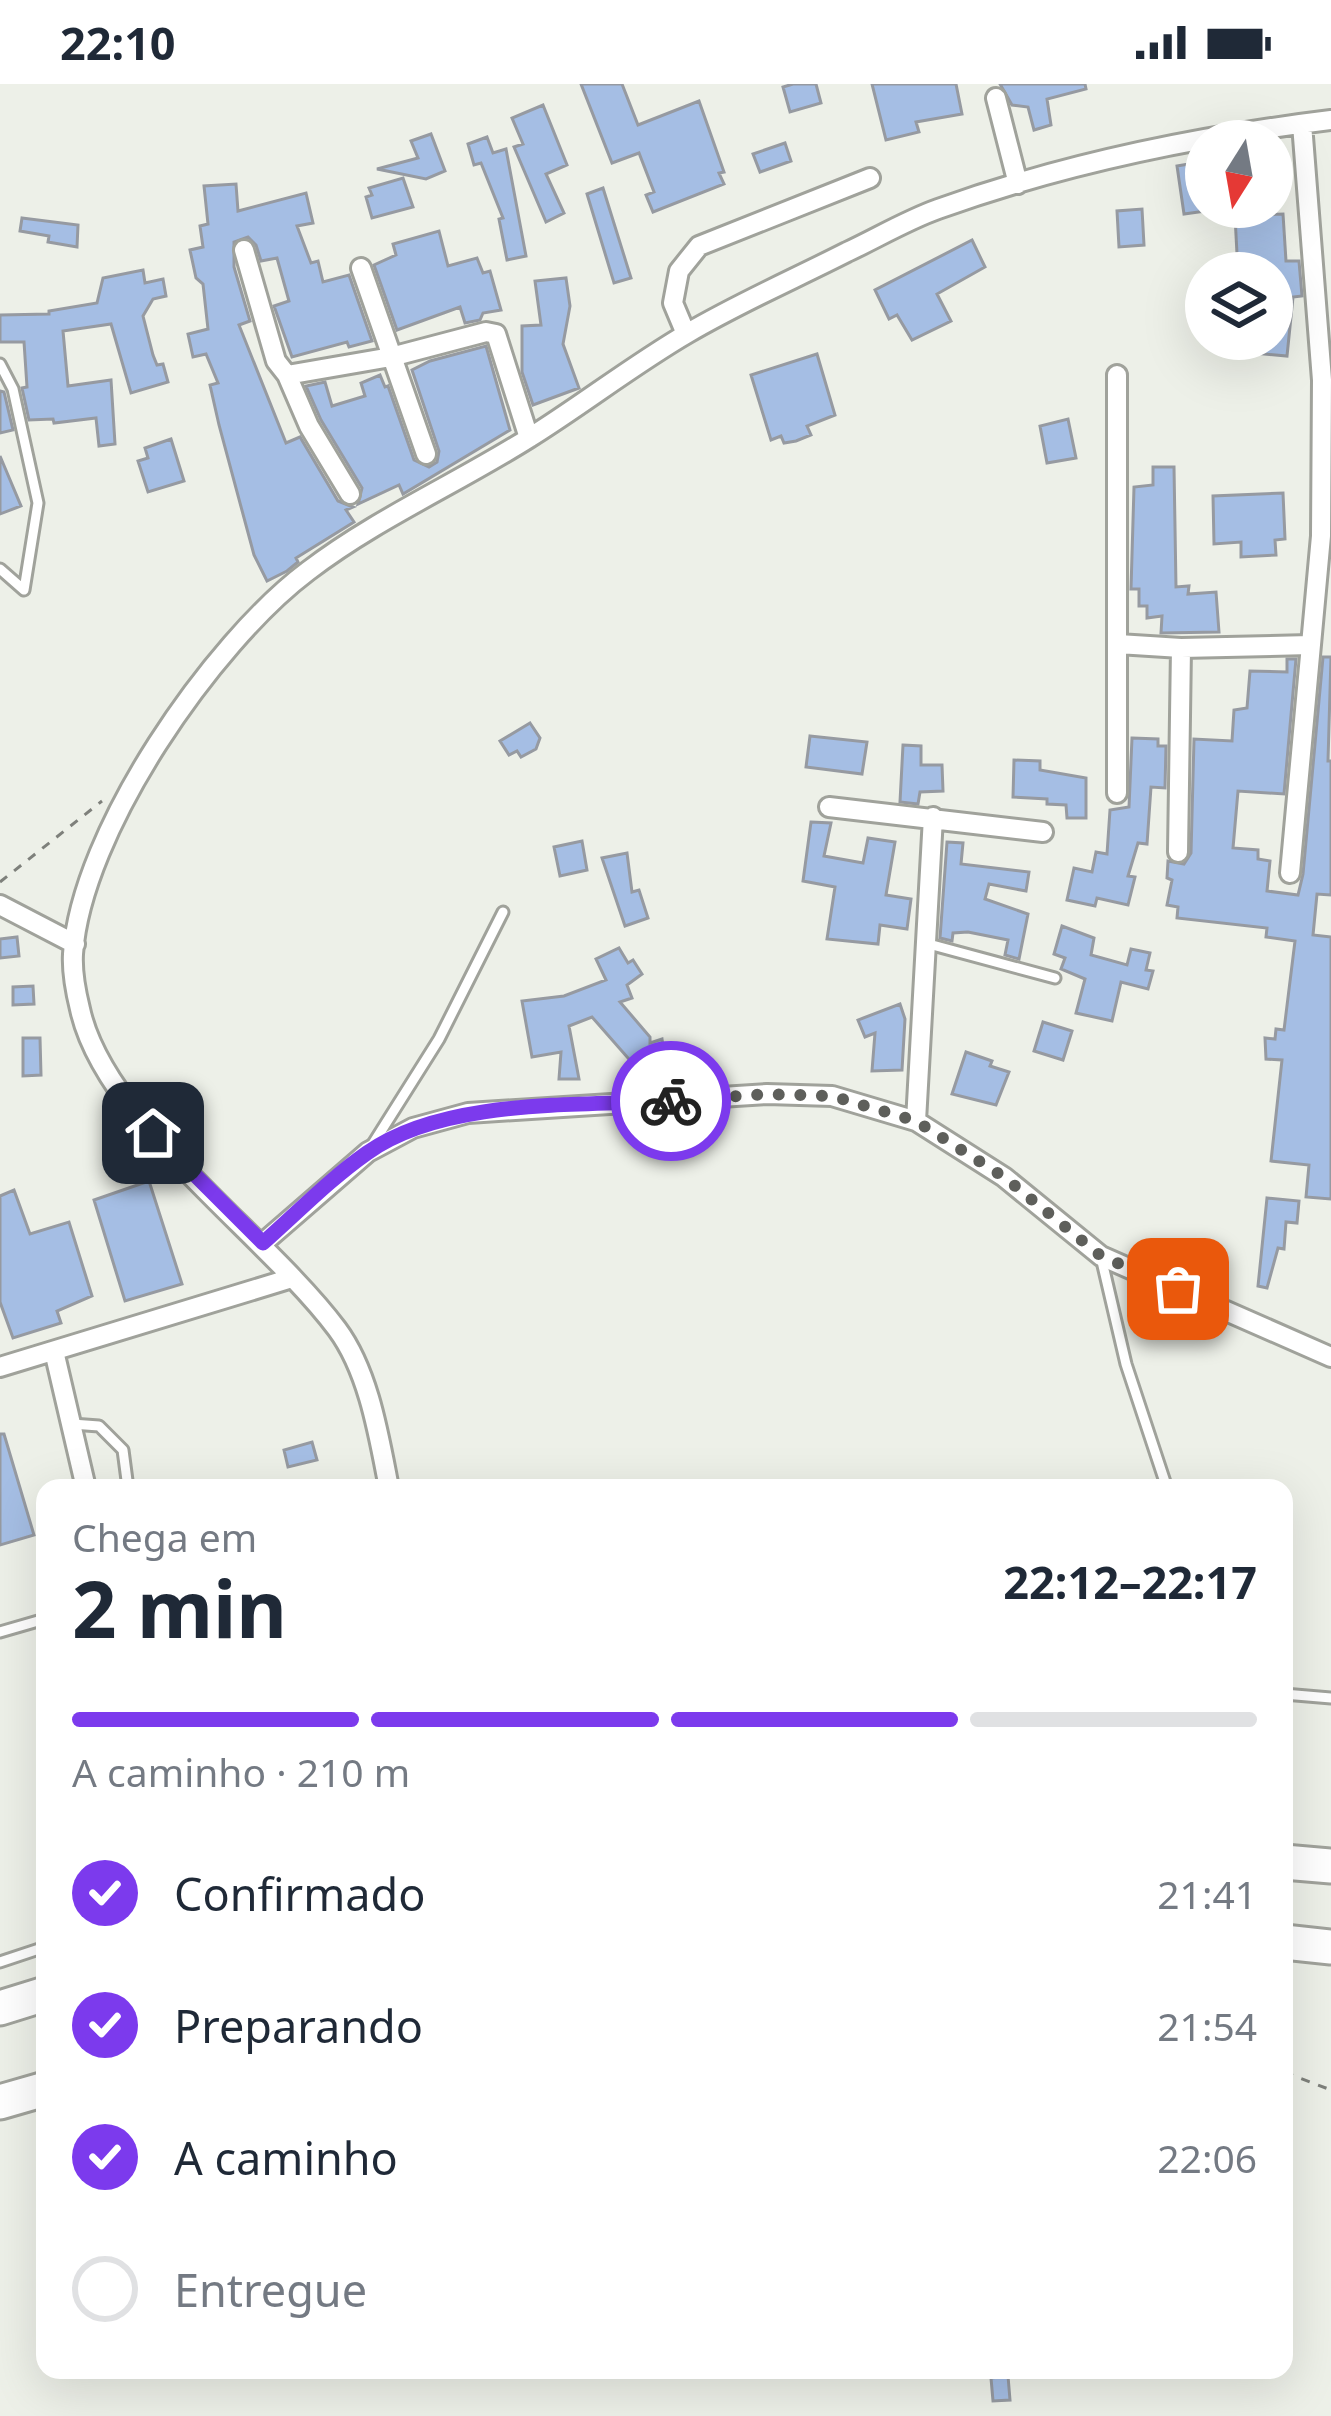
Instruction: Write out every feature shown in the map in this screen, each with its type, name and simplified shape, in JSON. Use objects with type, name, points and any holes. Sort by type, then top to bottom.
[{"type":"highway","points":[[1293,1863],[1331,1866]]},
{"type":"highway","points":[[1293,1943],[1331,1947]]},
{"type":"highway","points":[[0,2008],[36,1997]]},
{"type":"highway","points":[[0,2102],[36,2092]]},
{"type":"street","points":[[996,98],[1018,184]]},
{"type":"street","points":[[387,1479],[362,1383],[340,1333],[263,1243],[131,1109],[93,1046],[80,1013],[72,959],[79,914],[124,800],[209,667],[256,615],[351,541],[530,438],[686,334],[934,210],[1148,152],[1331,120]]},
{"type":"street","points":[[1290,873],[1321,536],[1322,380],[1302,124]]},
{"type":"street","points":[[686,334],[673,303],[679,271],[699,246],[869,178]]},
{"type":"street","points":[[244,250],[276,361],[350,494]]},
{"type":"street","points":[[361,268],[426,454]]},
{"type":"street","points":[[287,375],[391,357],[486,332],[496,334],[530,438]]},
{"type":"street","points":[[1117,375],[1117,793]]},
{"type":"street","points":[[1118,644],[1181,648],[1310,645]]},
{"type":"street","points":[[1178,852],[1181,648]]},
{"type":"street","points":[[829,807],[1043,832]]},
{"type":"street","points":[[916,1121],[933,817]]},
{"type":"street","points":[[0,905],[75,944]]},
{"type":"street","points":[[263,1243],[368,1152],[413,1128],[468,1113],[766,1094],[832,1096],[916,1121],[1004,1177],[1101,1256],[1331,1357]]},
{"type":"street","points":[[0,1367],[292,1278]]},
{"type":"street","points":[[54,1351],[84,1479]]},
{"type":"lane","points":[[0,364],[13,388],[38,503],[24,590],[0,568]]},
{"type":"lane","points":[[368,1152],[439,1039],[503,912]]},
{"type":"lane","points":[[925,943],[1055,978]]},
{"type":"lane","points":[[1101,1256],[1126,1364],[1164,1479]]},
{"type":"lane","points":[[72,1424],[99,1426],[123,1450],[127,1479]]},
{"type":"lane","points":[[0,1632],[36,1621]]},
{"type":"lane","points":[[1293,1695],[1331,1698]]},
{"type":"lane","points":[[0,1962],[36,1950]]},
{"type":"path","points":[[0,882],[115,791]]},
{"type":"path","points":[[1293,2075],[1331,2090]]},
{"type":"building","points":[[581,84],[622,84],[638,125],[699,101],[724,184],[653,212],[646,195],[654,192],[639,153],[612,163]]},
{"type":"building","points":[[816,84],[821,103],[790,112],[783,87]]},
{"type":"building","points":[[872,84],[956,84],[962,114],[916,122],[919,132],[886,140]]},
{"type":"building","points":[[1000,84],[1085,84],[1086,89],[1047,99],[1051,125],[1034,130],[1028,107],[1012,105]]},
{"type":"building","points":[[543,105],[567,165],[546,174],[564,213],[546,222],[514,147],[523,144],[512,118]]},
{"type":"building","points":[[431,134],[445,171],[426,179],[377,169],[418,158],[411,141]]},
{"type":"building","points":[[487,137],[493,153],[506,149],[526,256],[507,260],[499,219],[503,218],[481,163],[474,165],[468,144]]},
{"type":"building","points":[[785,143],[791,161],[760,172],[753,154]]},
{"type":"building","points":[[1185,165],[1185,214],[1184,214],[1177,166]]},
{"type":"building","points":[[403,178],[413,207],[372,218],[366,197],[372,195],[369,188]]},
{"type":"building","points":[[236,184],[238,211],[306,193],[313,223],[297,226],[311,263],[318,261],[323,282],[349,275],[372,341],[349,347],[347,342],[292,357],[274,306],[289,301],[277,258],[261,261],[248,237],[234,242],[234,267],[250,321],[239,325],[286,443],[300,437],[338,501],[353,507],[346,510],[354,522],[267,581],[254,555],[219,425],[210,385],[218,383],[206,354],[193,357],[188,334],[208,329],[203,284],[196,278],[190,250],[203,247],[200,226],[208,224],[204,186]]},
{"type":"building","points":[[603,188],[631,278],[614,283],[587,194]]},
{"type":"building","points":[[1142,209],[1144,245],[1119,247],[1117,211]]},
{"type":"building","points":[[22,218],[78,225],[77,247],[20,231]]},
{"type":"building","points":[[1236,228],[1284,228],[1285,252],[1237,252]]},
{"type":"building","points":[[439,231],[448,266],[477,258],[483,273],[490,271],[501,310],[465,323],[460,307],[397,330],[374,265],[396,255],[393,244]]},
{"type":"building","points":[[972,240],[985,267],[937,294],[951,321],[912,340],[897,315],[889,319],[875,290]]},
{"type":"building","points":[[1293,261],[1299,261],[1302,296],[1293,297]]},
{"type":"building","points":[[143,270],[145,283],[163,279],[166,296],[153,299],[143,316],[153,355],[157,365],[163,364],[168,382],[131,393],[111,324],[63,331],[68,386],[111,380],[115,444],[99,446],[96,418],[54,423],[53,419],[29,420],[22,388],[27,387],[24,342],[0,342],[0,315],[49,314],[97,303],[103,278]]},
{"type":"building","points":[[566,278],[570,306],[563,344],[579,388],[533,405],[522,372],[522,326],[541,325],[535,281]]},
{"type":"building","points":[[486,346],[510,430],[403,494],[399,485],[358,504],[362,488],[306,386],[325,382],[332,406],[365,396],[361,383],[380,375],[414,460],[429,467],[437,462],[439,451],[412,370]]},
{"type":"building","points":[[817,354],[835,415],[807,426],[811,435],[796,441],[784,443],[781,436],[771,440],[751,375]]},
{"type":"building","points":[[0,391],[13,430],[0,433]]},
{"type":"building","points":[[1068,419],[1076,458],[1047,463],[1040,426]]},
{"type":"building","points":[[171,439],[184,481],[148,492],[138,461],[148,458],[145,448]]},
{"type":"building","points":[[0,456],[21,506],[0,514]]},
{"type":"building","points":[[1153,467],[1174,467],[1176,587],[1189,586],[1188,594],[1216,592],[1219,632],[1161,633],[1162,616],[1147,618],[1147,606],[1139,606],[1139,589],[1131,589],[1134,487],[1153,485]]},
{"type":"building","points":[[1283,493],[1285,539],[1275,540],[1276,555],[1241,557],[1241,542],[1214,544],[1213,496]]},
{"type":"building","points":[[1323,657],[1331,657],[1331,895],[1317,894],[1313,935],[1331,937],[1331,1199],[1306,1197],[1309,1165],[1271,1161],[1282,1060],[1266,1059],[1265,1038],[1275,1039],[1276,1029],[1284,1030],[1295,941],[1266,937],[1267,928],[1177,918],[1178,907],[1167,905],[1172,880],[1167,878],[1168,861],[1184,864],[1191,853],[1194,739],[1232,741],[1234,710],[1247,708],[1250,671],[1287,672],[1287,659],[1296,659],[1284,794],[1238,791],[1233,848],[1258,850],[1258,859],[1270,861],[1267,891],[1298,895]]},
{"type":"building","points":[[530,723],[540,738],[536,749],[521,757],[517,751],[509,755],[500,741]]},
{"type":"building","points":[[810,736],[867,742],[862,774],[806,767]]},
{"type":"building","points":[[1132,738],[1158,739],[1158,746],[1166,746],[1165,788],[1151,787],[1147,844],[1138,843],[1128,876],[1135,877],[1128,905],[1097,898],[1095,906],[1067,900],[1074,868],[1092,872],[1096,852],[1107,854],[1110,810],[1129,807]]},
{"type":"building","points":[[903,745],[921,746],[921,765],[942,765],[943,791],[920,792],[918,804],[900,802]]},
{"type":"building","points":[[1014,760],[1040,761],[1040,770],[1086,778],[1086,818],[1067,818],[1066,805],[1047,804],[1047,799],[1013,797]]},
{"type":"building","points":[[811,822],[831,823],[824,856],[863,863],[868,838],[895,842],[886,895],[911,899],[907,929],[880,925],[878,944],[827,939],[835,887],[803,881]]},
{"type":"building","points":[[582,841],[587,870],[560,876],[554,847]]},
{"type":"building","points":[[947,842],[963,843],[961,864],[1029,872],[1026,891],[989,884],[985,899],[1028,914],[1019,959],[1005,955],[1008,940],[968,932],[953,933],[952,941],[940,938]]},
{"type":"building","points":[[627,853],[632,892],[639,890],[648,918],[625,926],[602,858]]},
{"type":"building","points":[[1062,926],[1094,938],[1091,955],[1127,965],[1131,949],[1150,953],[1146,970],[1153,971],[1148,989],[1121,982],[1112,1021],[1076,1013],[1085,979],[1061,969],[1065,958],[1054,954]]},
{"type":"building","points":[[17,937],[19,956],[0,958],[0,939]]},
{"type":"building","points":[[619,948],[642,974],[627,985],[632,998],[620,1002],[650,1043],[662,1039],[663,1046],[681,1045],[682,1070],[642,1074],[592,1017],[569,1026],[579,1079],[559,1079],[561,1052],[532,1057],[522,1001],[564,996],[606,980],[596,959]]},
{"type":"building","points":[[33,986],[34,1004],[13,1005],[13,987]]},
{"type":"building","points":[[900,1004],[905,1019],[902,1070],[872,1071],[875,1033],[865,1037],[858,1020]]},
{"type":"building","points":[[1043,1022],[1072,1031],[1063,1060],[1034,1051]]},
{"type":"building","points":[[23,1038],[40,1038],[41,1075],[23,1076]]},
{"type":"building","points":[[966,1052],[1009,1072],[996,1105],[952,1094]]},
{"type":"building","points":[[149,1181],[182,1284],[125,1301],[94,1200]]},
{"type":"building","points":[[14,1190],[30,1234],[69,1222],[92,1296],[57,1311],[61,1323],[13,1338],[0,1302],[0,1196]]},
{"type":"building","points":[[1267,1198],[1299,1201],[1297,1223],[1286,1222],[1284,1249],[1278,1248],[1267,1288],[1258,1286]]},
{"type":"building","points":[[0,1434],[4,1434],[34,1535],[0,1545]]},
{"type":"building","points":[[312,1442],[317,1460],[288,1467],[284,1450]]},
{"type":"building","points":[[991,2379],[1008,2379],[1010,2400],[993,2401]]},
{"type":"way so far","points":[[671,1101],[766,1094],[832,1096],[916,1121],[1004,1177],[1101,1256],[1178,1289]]},
{"type":"route","points":[[153,1133],[263,1243],[368,1152],[413,1128],[468,1113],[671,1101]]}]
